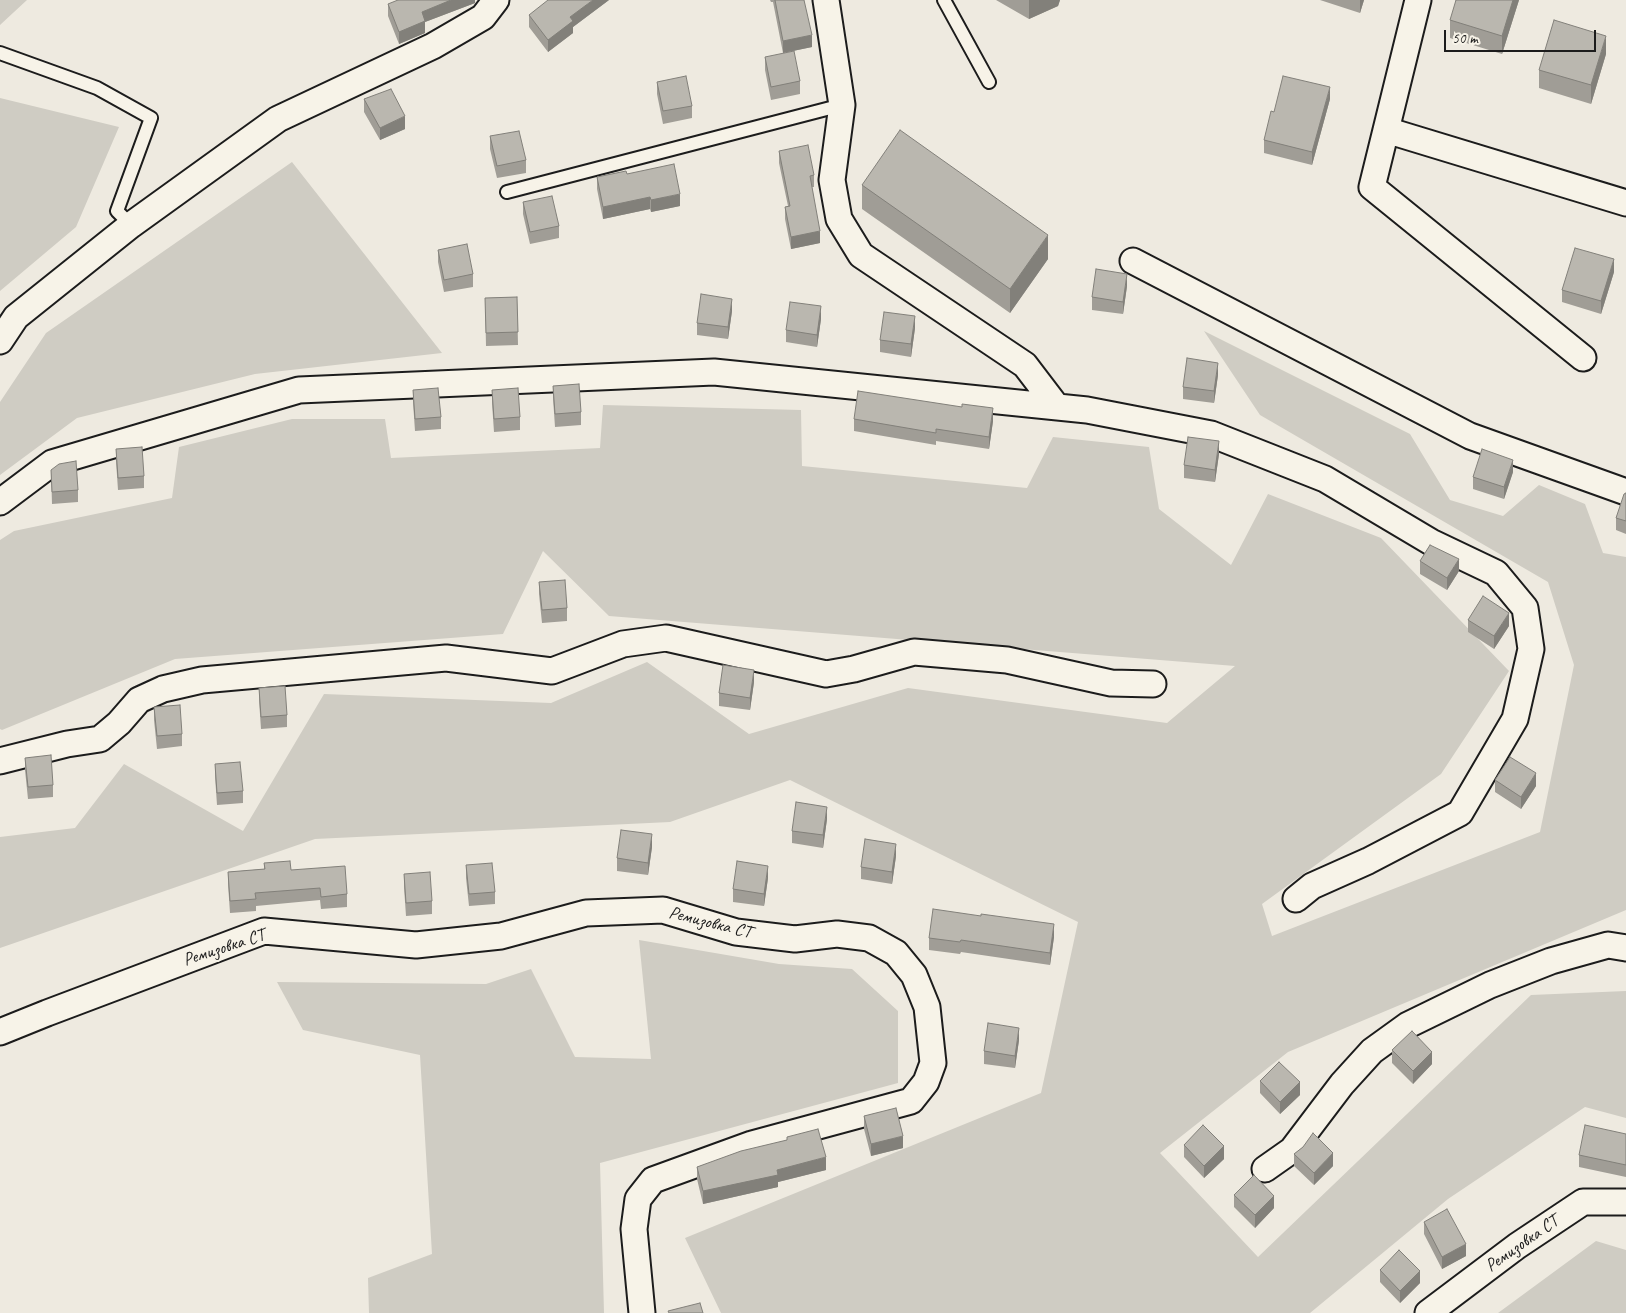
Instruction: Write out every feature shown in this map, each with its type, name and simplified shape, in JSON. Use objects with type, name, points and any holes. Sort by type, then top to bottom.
[{"type":"street","points":[[0,341],[16,317],[131,225],[278,119],[433,46],[483,18],[496,0]]},
{"type":"street","points":[[826,0],[842,104],[832,180],[839,219],[861,255],[1025,365],[1057,407]]},
{"type":"street","points":[[1418,0],[1372,187],[1583,358]]},
{"type":"street","points":[[1386,130],[1626,203]]},
{"type":"street","points":[[1134,261],[1470,436],[1626,492]]},
{"type":"street","points":[[0,502],[52,463],[299,390],[714,372],[1087,410],[1211,434],[1325,479],[1431,542],[1496,574],[1525,608],[1531,649],[1515,719],[1460,813],[1368,861],[1312,886],[1296,899]]},
{"type":"street","points":[[0,760],[67,744],[100,739],[119,723],[139,700],[163,689],[202,680],[446,658],[552,671],[623,644],[666,638],[826,674],[854,670],[914,652],[1008,660],[1111,683],[1153,684]]},
{"type":"street","name":"Ремизовка СТ","points":[[0,1032],[264,931],[416,945],[501,936],[586,913],[663,910],[736,932],[796,939],[837,934],[869,938],[896,953],[914,975],[927,1007],[933,1063],[926,1082],[911,1101],[752,1144],[653,1180],[638,1199],[634,1229],[642,1313]]},
{"type":"street","points":[[1265,1169],[1292,1150],[1342,1084],[1372,1051],[1408,1025],[1490,985],[1551,961],[1608,945],[1626,948]]},
{"type":"street","name":"Ремизовка СТ","points":[[1428,1313],[1517,1246],[1583,1202],[1626,1202]]},
{"type":"lane","points":[[944,0],[989,82]]},
{"type":"lane","points":[[0,54],[97,88],[151,118],[117,211],[131,225]]},
{"type":"lane","points":[[507,192],[842,104]]},
{"type":"shaded area","points":[[0,0],[27,0],[0,25]]},
{"type":"shaded area","points":[[0,98],[119,127],[76,227],[0,291]]},
{"type":"shaded area","points":[[292,162],[442,353],[255,374],[77,418],[0,475],[0,402],[46,333]]},
{"type":"shaded area","points":[[1204,331],[1410,434],[1450,500],[1503,516],[1539,485],[1585,504],[1603,553],[1626,557],[1626,910],[1288,1052],[1160,1153],[1258,1257],[1531,995],[1626,991],[1626,1118],[1585,1107],[1448,1199],[1310,1313],[721,1313],[685,1238],[1041,1093],[1078,922],[790,780],[670,822],[315,839],[0,948],[0,837],[75,828],[124,764],[243,831],[324,694],[551,703],[647,662],[749,734],[908,688],[1167,723],[1235,666],[609,616],[543,551],[503,634],[175,659],[2,730],[0,729],[0,540],[14,531],[172,498],[179,447],[292,419],[385,419],[391,458],[600,448],[603,405],[801,410],[802,466],[1027,488],[1053,437],[1149,447],[1159,509],[1231,565],[1268,494],[1381,538],[1509,671],[1441,774],[1262,904],[1272,936],[1540,832],[1574,665],[1548,582],[1260,415]]},
{"type":"shaded area","points":[[639,940],[779,964],[852,969],[898,1011],[898,1083],[600,1163],[604,1313],[369,1313],[368,1278],[432,1254],[420,1055],[303,1030],[277,982],[486,984],[531,969],[575,1057],[651,1059]]},
{"type":"shaded area","points":[[1596,1241],[1626,1250],[1626,1313],[1498,1313]]},
{"type":"building","points":[[398,0],[451,0],[422,12],[425,21],[399,32],[388,4]]},
{"type":"building","points":[[548,0],[593,0],[570,17],[573,21],[548,40],[529,15]]},
{"type":"building","points":[[775,0],[804,0],[812,35],[783,41]]},
{"type":"building","points":[[1456,0],[1513,0],[1502,36],[1450,20]]},
{"type":"building","points":[[1554,20],[1606,36],[1591,85],[1539,70]]},
{"type":"building","points":[[794,51],[800,81],[771,87],[765,57]]},
{"type":"building","points":[[686,76],[692,106],[663,111],[657,82]]},
{"type":"building","points":[[1283,76],[1330,87],[1312,152],[1264,140],[1271,111],[1274,112]]},
{"type":"building","points":[[391,89],[405,116],[380,128],[364,99]]},
{"type":"building","points":[[900,130],[1048,235],[1010,289],[862,185]]},
{"type":"building","points":[[519,131],[526,160],[497,166],[490,136]]},
{"type":"building","points":[[808,145],[814,175],[810,176],[820,231],[791,237],[785,207],[790,206],[779,151]]},
{"type":"building","points":[[674,164],[680,194],[651,200],[650,197],[603,207],[597,177],[626,171],[627,174]]},
{"type":"building","points":[[552,196],[559,226],[530,232],[523,202]]},
{"type":"building","points":[[467,244],[473,274],[444,280],[438,250]]},
{"type":"building","points":[[1575,248],[1614,259],[1601,301],[1562,290]]},
{"type":"building","points":[[1096,269],[1127,274],[1123,302],[1092,297]]},
{"type":"building","points":[[701,294],[732,299],[728,327],[697,323]]},
{"type":"building","points":[[517,297],[518,332],[486,333],[485,298]]},
{"type":"building","points":[[790,302],[821,306],[817,335],[786,330]]},
{"type":"building","points":[[884,312],[915,316],[911,344],[880,340]]},
{"type":"building","points":[[1187,358],[1218,363],[1214,391],[1183,387]]},
{"type":"building","points":[[579,384],[581,412],[555,414],[553,386]]},
{"type":"building","points":[[438,388],[441,417],[415,419],[413,390]]},
{"type":"building","points":[[518,388],[520,417],[494,419],[492,390]]},
{"type":"building","points":[[858,391],[962,407],[962,404],[993,408],[989,437],[936,429],[936,433],[854,419]]},
{"type":"building","points":[[1188,437],[1219,441],[1215,470],[1184,465]]},
{"type":"building","points":[[142,447],[144,476],[118,478],[116,449]]},
{"type":"building","points":[[1482,449],[1513,460],[1504,487],[1473,477]]},
{"type":"building","points":[[76,461],[78,490],[52,492],[51,470],[59,464]]},
{"type":"building","points":[[1626,493],[1626,521],[1616,518]]},
{"type":"building","points":[[1430,545],[1459,559],[1447,578],[1420,561]]},
{"type":"building","points":[[565,580],[567,608],[542,610],[539,582]]},
{"type":"building","points":[[1483,596],[1509,613],[1494,636],[1468,620]]},
{"type":"building","points":[[723,665],[754,670],[750,698],[719,693]]},
{"type":"building","points":[[285,686],[287,715],[261,717],[259,688]]},
{"type":"building","points":[[180,705],[182,734],[157,736],[154,707]]},
{"type":"building","points":[[51,755],[53,785],[28,787],[25,758]]},
{"type":"building","points":[[1510,757],[1536,773],[1521,797],[1495,780]]},
{"type":"building","points":[[240,762],[243,791],[217,793],[215,764]]},
{"type":"building","points":[[796,802],[827,807],[823,835],[792,831]]},
{"type":"building","points":[[621,830],[652,834],[648,863],[617,858]]},
{"type":"building","points":[[865,839],[896,844],[892,872],[861,867]]},
{"type":"building","points":[[290,861],[291,870],[345,866],[347,894],[321,897],[320,888],[255,893],[256,899],[230,901],[228,872],[265,869],[264,863]]},
{"type":"building","points":[[737,861],[768,866],[764,894],[733,889]]},
{"type":"building","points":[[492,863],[495,892],[469,894],[466,865]]},
{"type":"building","points":[[430,872],[432,901],[406,903],[404,874]]},
{"type":"building","points":[[933,909],[1054,924],[1050,953],[961,940],[960,942],[929,938]]},
{"type":"building","points":[[988,1023],[1019,1028],[1015,1056],[984,1051]]},
{"type":"building","points":[[1412,1031],[1432,1052],[1413,1071],[1392,1050]]},
{"type":"building","points":[[1279,1062],[1300,1082],[1280,1102],[1260,1081]]},
{"type":"building","points":[[896,1108],[903,1136],[871,1144],[864,1116]]},
{"type":"building","points":[[1203,1125],[1224,1146],[1204,1166],[1184,1145]]},
{"type":"building","points":[[1585,1125],[1626,1134],[1626,1165],[1579,1155]]},
{"type":"building","points":[[818,1129],[826,1157],[777,1170],[778,1175],[703,1191],[697,1167],[741,1151],[787,1140],[787,1137]]},
{"type":"building","points":[[1313,1133],[1333,1153],[1314,1173],[1294,1154],[1303,1147]]},
{"type":"building","points":[[1254,1175],[1274,1196],[1255,1215],[1234,1195]]},
{"type":"building","points":[[1447,1209],[1466,1244],[1442,1257],[1424,1222]]},
{"type":"building","points":[[1399,1250],[1420,1271],[1400,1291],[1380,1270]]},
{"type":"building","points":[[700,1303],[703,1313],[669,1313],[668,1311]]}]
